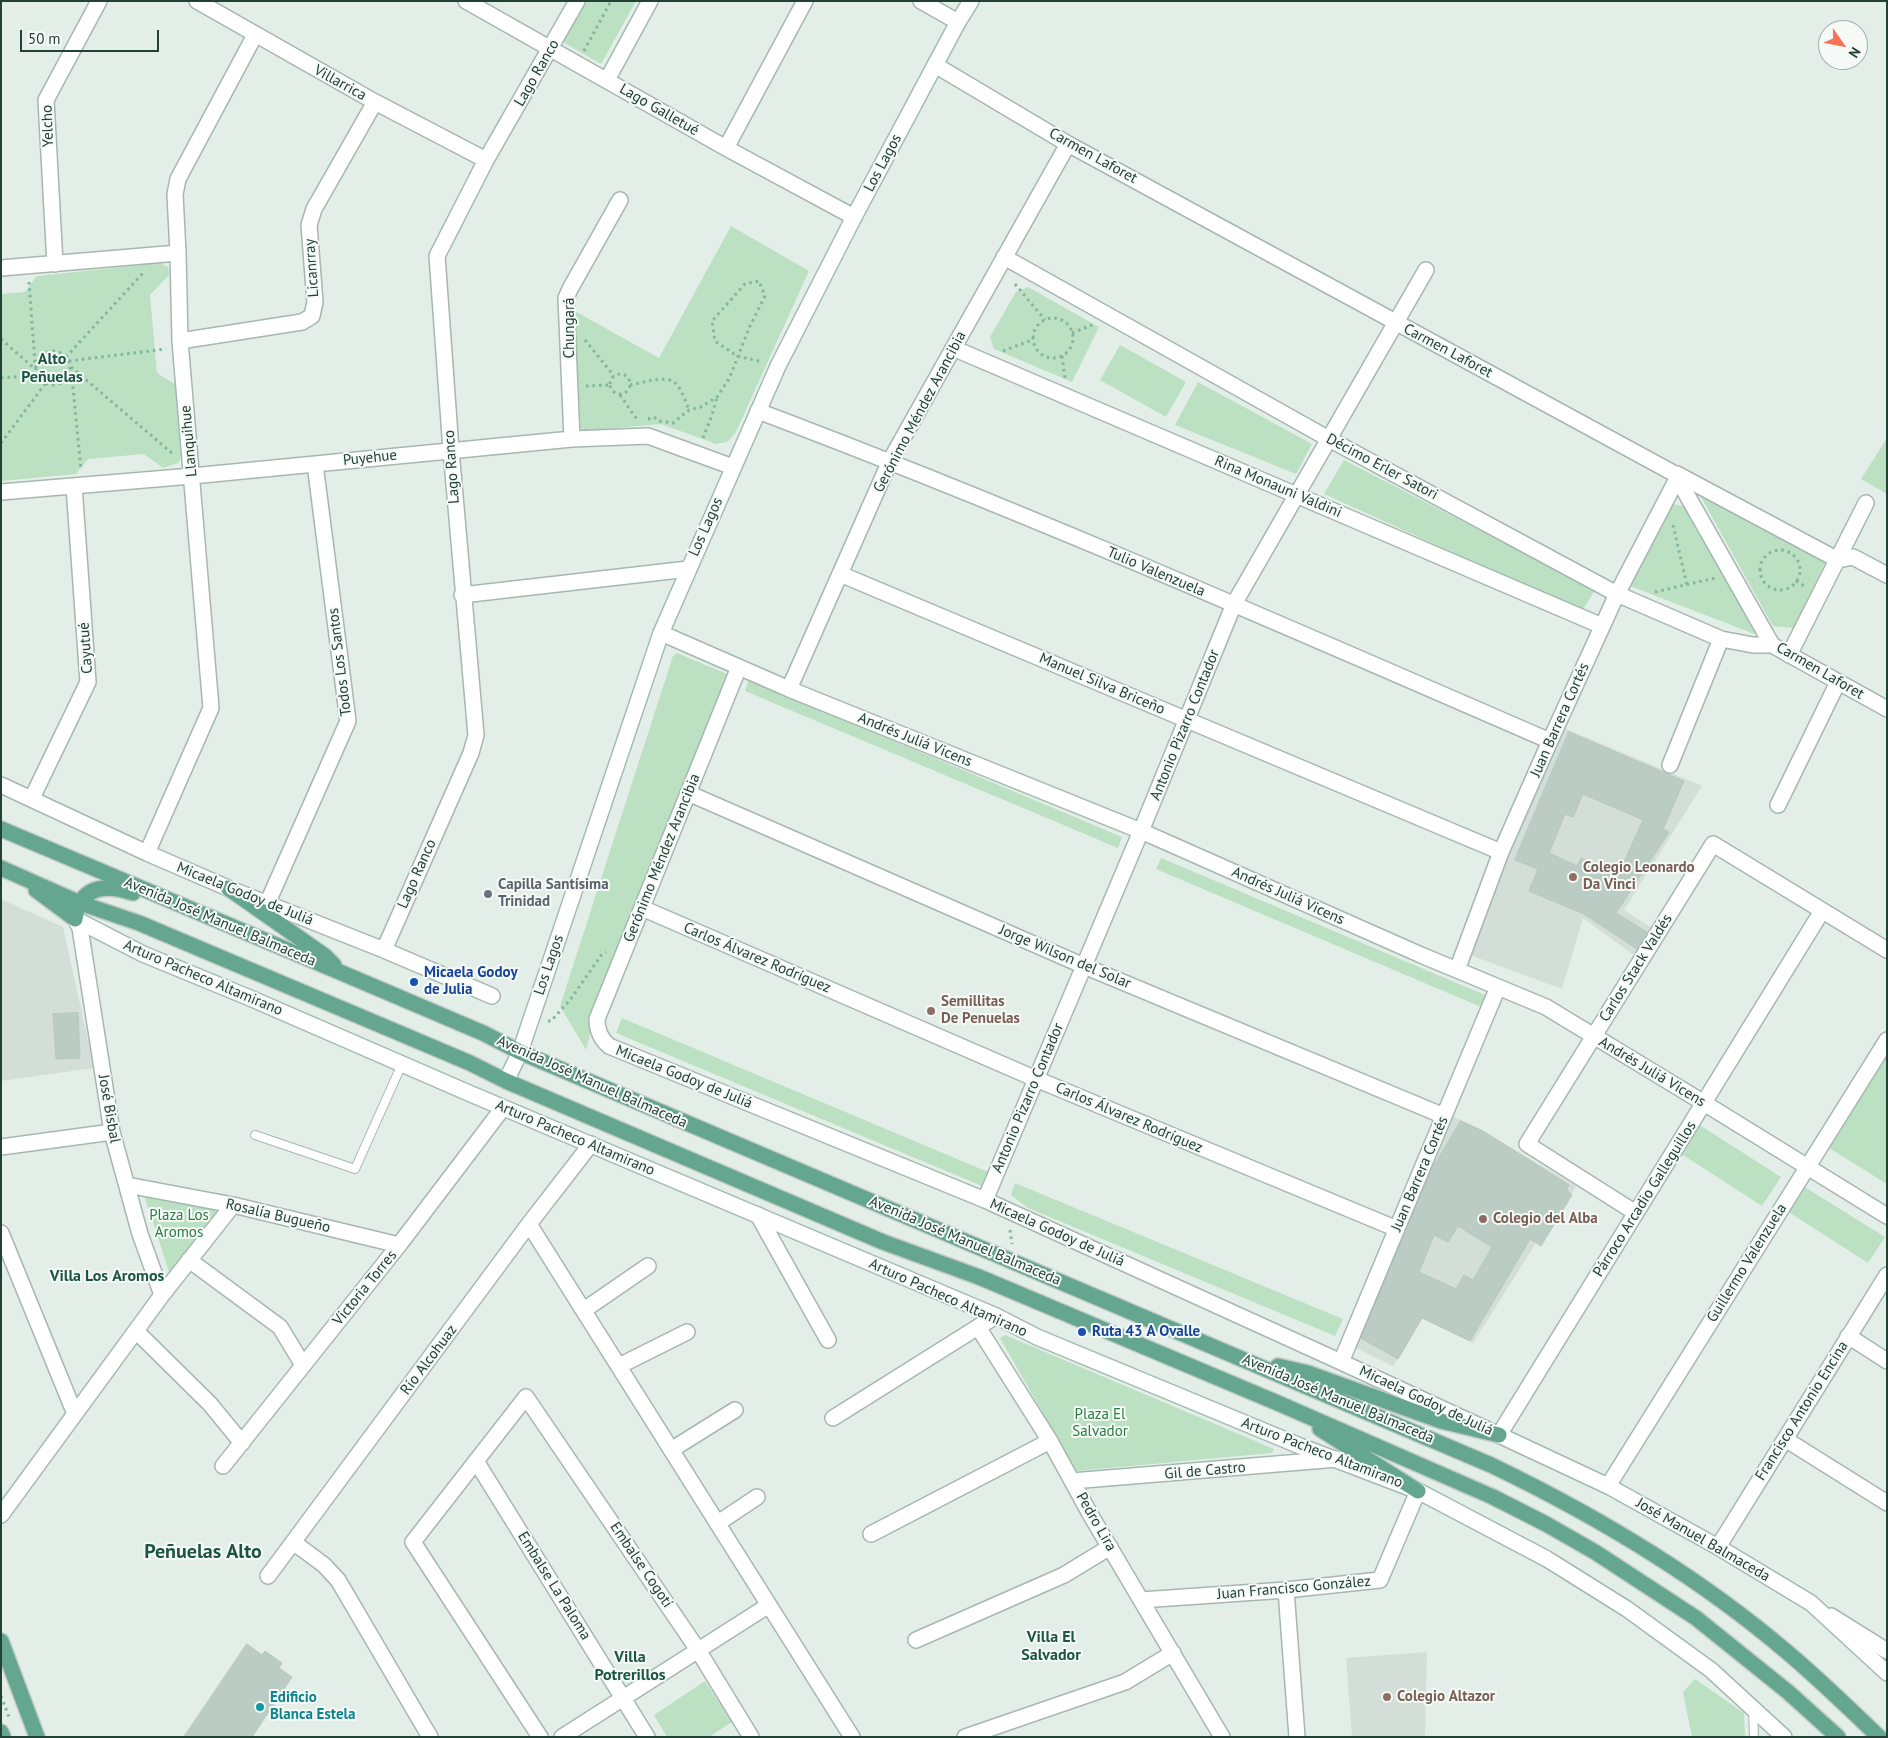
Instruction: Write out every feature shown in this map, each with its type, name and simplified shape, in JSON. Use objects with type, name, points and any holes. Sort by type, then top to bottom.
[{"type":"main road","name":"Avenida José Manuel Balmaceda","points":[[1,829],[1492,1465],[1632,1541],[1739,1614],[1773,1640],[1879,1737]]},
{"type":"main road","name":"Avenida José Manuel Balmaceda","points":[[7,871],[80,903],[167,935],[470,1063],[506,1081],[883,1242],[979,1277],[1280,1404],[1484,1493],[1546,1524],[1595,1552],[1696,1618],[1788,1692],[1838,1737]]},
{"type":"main road","points":[[7,871],[75,919],[80,903],[91,891],[106,888],[119,889],[152,899],[173,902]]},
{"type":"main road","points":[[228,888],[325,956],[342,973]]},
{"type":"main road","points":[[1236,1355],[1308,1374],[1441,1421],[1499,1435]]},
{"type":"main road","points":[[1280,1404],[1418,1491]]},
{"type":"main road","points":[[1,1641],[37,1737]]},
{"type":"main road","points":[[1,1732],[3,1737]]},
{"type":"street","name":"Yelcho","points":[[55,264],[46,100],[99,1]]},
{"type":"street","name":"Villarrica","points":[[197,1],[375,102],[486,160]]},
{"type":"street","name":"Lago Galletué","points":[[466,1],[726,148],[854,217]]},
{"type":"street","name":"Lago Ranco","points":[[384,950],[471,753],[476,735],[462,595],[437,256],[486,160],[577,1]]},
{"type":"street","points":[[608,80],[650,1]]},
{"type":"street","points":[[726,148],[805,1]]},
{"type":"street","points":[[921,1],[958,22]]},
{"type":"street","name":"Los Lagos","points":[[506,1081],[520,1052],[661,633],[688,569],[778,366],[854,217],[971,1]]},
{"type":"street","name":"Llanquihue","points":[[148,853],[211,708],[181,344],[175,194],[178,179],[255,35]]},
{"type":"street","name":"Carmen Laforet","points":[[936,65],[1068,144],[1676,475],[1772,645],[1887,709]]},
{"type":"street","name":"Licanrray","points":[[181,344],[302,322],[312,316],[315,302],[309,225],[314,209],[375,102]]},
{"type":"street","name":"Gerónimo Méndez Arancibia","points":[[789,689],[890,460],[1068,144]]},
{"type":"street","name":"Chungará","points":[[572,439],[566,298],[620,200]]},
{"type":"street","points":[[1,268],[178,253]]},
{"type":"street","name":"Décimo Erler Satori","points":[[1002,261],[1623,596],[1721,639],[1753,645],[1772,645]]},
{"type":"street","name":"Antonio Pizarro Contador","points":[[984,1200],[1141,831],[1234,604],[1426,270]]},
{"type":"street","name":"Rina Monauni Valdini","points":[[953,348],[1602,626]]},
{"type":"street","name":"Tulio Valenzuela","points":[[758,411],[890,460],[1234,604],[1550,741]]},
{"type":"street","name":"Puyehue","points":[[1,492],[572,439],[648,436],[733,467]]},
{"type":"street","name":"Todos Los Santos","points":[[267,904],[348,721],[316,464]]},
{"type":"street","points":[[1676,475],[1838,560],[1854,557],[1887,575]]},
{"type":"street","name":"Juan Barrera Cortés","points":[[1457,970],[1501,852],[1550,741],[1602,626],[1623,596],[1676,475]]},
{"type":"street","name":"Cayutué","points":[[32,798],[88,682],[78,486]]},
{"type":"street","points":[[1789,654],[1866,503]]},
{"type":"street","points":[[462,595],[688,569]]},
{"type":"street","name":"Manuel Silva Briceño","points":[[840,574],[1501,852]]},
{"type":"street","name":"Andrés Juliá Vicens","points":[[661,633],[789,689],[1141,831],[1457,970],[1546,1007],[1887,1216]]},
{"type":"street","points":[[1670,765],[1721,639]]},
{"type":"street","name":"Gerónimo Méndez Arancibia","points":[[609,1046],[599,1035],[597,1018],[739,668]]},
{"type":"street","points":[[1778,805],[1838,682]]},
{"type":"street","name":"Micaela Godoy de Juliá","points":[[1,785],[228,888],[384,950],[492,996]]},
{"type":"street","name":"Jorge Wilson del Solar","points":[[688,793],[1084,966],[1444,1116]]},
{"type":"street","name":"Carlos Stack Valdés","points":[[1636,1214],[1527,1144],[1593,1036],[1714,844],[1822,911]]},
{"type":"street","name":"Carlos Álvarez Rodríguez","points":[[642,908],[1036,1079],[1397,1229]]},
{"type":"street","points":[[1822,911],[1887,950]]},
{"type":"street","name":"Párroco Arcadio Galleguillos","points":[[1499,1435],[1822,911]]},
{"type":"street","name":"Arturo Pacheco Altamirano","points":[[75,919],[143,954],[250,998],[502,1108],[996,1316],[1038,1337],[1300,1446],[1418,1491],[1547,1559],[1627,1608],[1711,1670],[1784,1737]]},
{"type":"street","name":"José Bisbal","points":[[75,919],[80,928],[112,1132],[140,1234],[162,1295]]},
{"type":"street","name":"Juan Barrera Cortés","points":[[1341,1362],[1498,987]]},
{"type":"street","name":"Guillermo Valenzuela","points":[[1608,1486],[1887,1040]]},
{"type":"street","name":"Micaela Godoy de Juliá","points":[[609,1046],[984,1200],[1499,1435]]},
{"type":"street","name":"Victoria Torres","points":[[224,1466],[399,1245],[502,1108]]},
{"type":"street","points":[[1,1147],[112,1132]]},
{"type":"street","name":"Río Alcohuaz","points":[[268,1576],[590,1144]]},
{"type":"street","name":"Rosalía Bugueño","points":[[127,1185],[233,1205],[399,1245]]},
{"type":"street","points":[[1,1515],[162,1295],[233,1205]]},
{"type":"street","points":[[758,1215],[828,1340]]},
{"type":"street","points":[[529,1224],[852,1737]]},
{"type":"street","points":[[1,1233],[75,1414]]},
{"type":"street","points":[[190,1260],[280,1327],[303,1365]]},
{"type":"street","points":[[584,1310],[648,1266]]},
{"type":"street","name":"Francisco Antonio Encina","points":[[1718,1547],[1887,1275]]},
{"type":"street","points":[[833,1418],[996,1316]]},
{"type":"street","name":"Pedro Lira","points":[[978,1327],[1050,1441],[1222,1737]]},
{"type":"street","points":[[136,1331],[210,1404],[242,1443]]},
{"type":"street","points":[[619,1366],[687,1332]]},
{"type":"street","points":[[1848,1336],[1887,1361]]},
{"type":"street","name":"Embalse Cogotí","points":[[476,1461],[526,1397],[698,1650],[751,1737]]},
{"type":"street","points":[[672,1450],[735,1410]]},
{"type":"street","name":"José Manuel Balmaceda","points":[[1499,1435],[1608,1486],[1718,1547],[1811,1603],[1887,1673]]},
{"type":"street","points":[[1785,1439],[1887,1504]]},
{"type":"street","points":[[871,1534],[1050,1441]]},
{"type":"street","name":"Gil de Castro","points":[[1072,1481],[1337,1459]]},
{"type":"street","points":[[476,1461],[413,1542],[540,1737]]},
{"type":"street","name":"Embalse La Paloma","points":[[476,1461],[647,1737]]},
{"type":"street","name":"Juan Francisco González","points":[[1141,1600],[1286,1590],[1380,1580],[1418,1491]]},
{"type":"street","points":[[718,1523],[757,1497]]},
{"type":"street","points":[[293,1542],[324,1565],[338,1580],[430,1737]]},
{"type":"street","points":[[916,1640],[1064,1575],[1110,1547]]},
{"type":"street","points":[[1286,1590],[1297,1737]]},
{"type":"street","points":[[1811,1603],[1887,1651]]},
{"type":"street","points":[[562,1737],[769,1605]]},
{"type":"street","points":[[965,1737],[1125,1682],[1173,1653]]},
{"type":"lane","points":[[255,1135],[355,1169],[402,1064]]},
{"type":"lane","points":[[1753,1708],[1754,1737]]},
{"type":"path","points":[[577,64],[611,1]]},
{"type":"path","points":[[66,357],[160,255]]},
{"type":"path","points":[[1002,261],[1045,320]]},
{"type":"path","points":[[28,266],[37,375],[45,384],[57,385],[67,379],[70,367]]},
{"type":"path","points":[[712,460],[702,438],[717,397],[730,379],[737,356],[765,296],[759,281],[745,284],[712,321],[715,341],[737,356],[778,366]]},
{"type":"path","points":[[567,318],[614,376]]},
{"type":"path","points":[[1058,319],[1069,326],[1073,340],[1071,346],[1062,356],[1048,358],[1037,351],[1032,340],[1036,328],[1045,320],[1058,319]]},
{"type":"path","points":[[1,339],[36,369]]},
{"type":"path","points":[[980,359],[1032,340]]},
{"type":"path","points":[[69,361],[181,344]]},
{"type":"path","points":[[36,369],[38,359],[47,352],[58,351],[69,361],[78,486]]},
{"type":"path","points":[[70,367],[192,473]]},
{"type":"path","points":[[619,394],[627,392],[630,385],[626,376],[620,374],[614,376],[610,384],[612,391],[619,394],[648,436]]},
{"type":"path","points":[[1,378],[37,375]]},
{"type":"path","points":[[630,385],[664,379],[673,380],[678,385],[689,410]]},
{"type":"path","points":[[1,444],[45,384]]},
{"type":"path","points":[[571,387],[610,384]]},
{"type":"path","points":[[638,421],[654,417],[673,423],[689,410],[717,397]]},
{"type":"path","points":[[1666,500],[1687,585]]},
{"type":"path","points":[[1775,550],[1782,550],[1794,555],[1800,566],[1798,579],[1794,584],[1782,590],[1769,587],[1761,576],[1761,563],[1769,553],[1775,550]]},
{"type":"path","points":[[1623,596],[1687,585],[1733,574]]},
{"type":"path","points":[[528,1027],[551,1020],[570,1000],[602,954],[628,942]]},
{"type":"path","points":[[1008,1211],[1014,1262]]},
{"type":"shaded area","name":"Colegio Leonardo Da Vinci","points":[[1564,728],[1702,786],[1624,910],[1655,930],[1639,959],[1583,918],[1562,989],[1470,955],[1514,844]]},
{"type":"shaded area","points":[[1,899],[63,927],[94,1068],[1,1081]]},
{"type":"shaded area","name":"Colegio del Alba","points":[[1449,1114],[1483,1131],[1576,1186],[1541,1245],[1536,1243],[1473,1343],[1423,1318],[1393,1366],[1356,1348],[1354,1337],[1368,1318]]},
{"type":"shaded area","name":"Colegio Altazor","points":[[1427,1652],[1425,1737],[1352,1737],[1346,1658]]},
{"type":"green space","points":[[583,1],[636,1],[601,64],[561,41]]},
{"type":"green space","points":[[731,226],[809,271],[735,434],[727,442],[716,444],[661,424],[581,431],[573,310],[659,358]]},
{"type":"green space","points":[[160,263],[168,267],[169,275],[150,295],[157,373],[178,386],[184,452],[178,463],[163,468],[144,454],[88,459],[76,474],[1,481],[1,294],[25,292],[37,276]]},
{"type":"green space","points":[[1028,287],[1099,327],[1072,382],[994,349],[990,337],[1016,292]]},
{"type":"green space","points":[[1120,345],[1186,382],[1166,417],[1100,380]]},
{"type":"green space","points":[[1198,382],[1312,444],[1296,474],[1175,425]]},
{"type":"green space","points":[[1887,438],[1887,494],[1861,479]]},
{"type":"green space","points":[[1344,460],[1595,590],[1582,611],[1324,494]]},
{"type":"green space","points":[[1697,490],[1826,561],[1794,628],[1773,626]]},
{"type":"green space","points":[[1669,503],[1687,507],[1757,635],[1630,586]]},
{"type":"green space","points":[[677,653],[727,674],[591,1016],[591,1031],[586,1050],[560,1006],[673,656]]},
{"type":"green space","points":[[749,680],[1122,837],[1118,848],[745,691]]},
{"type":"green space","points":[[1161,858],[1485,995],[1481,1007],[1156,869]]},
{"type":"green space","points":[[622,1018],[988,1172],[982,1186],[616,1033]]},
{"type":"green space","points":[[1887,1055],[1887,1184],[1829,1148]]},
{"type":"green space","points":[[1698,1124],[1781,1177],[1762,1206],[1680,1153]]},
{"type":"green space","points":[[1015,1183],[1343,1319],[1335,1336],[1028,1208],[1011,1195]]},
{"type":"green space","points":[[1803,1186],[1885,1237],[1868,1263],[1787,1211]]},
{"type":"green space","name":"Plaza Los Aromos","points":[[144,1195],[212,1205],[217,1214],[170,1275]]},
{"type":"green space","name":"Plaza El Salvador","points":[[1005,1335],[1274,1449],[1272,1453],[1076,1471],[1000,1338]]},
{"type":"green space","points":[[1695,1679],[1744,1713],[1745,1737],[1692,1737],[1683,1692]]},
{"type":"green space","points":[[705,1681],[732,1722],[709,1737],[667,1737],[654,1715]]},
{"type":"building","points":[[1569,732],[1684,781],[1663,829],[1669,832],[1616,913],[1647,932],[1637,949],[1584,914],[1529,891],[1538,869],[1515,860]],"holes":[[[1583,794],[1643,820],[1619,873],[1581,858],[1577,866],[1549,853],[1565,814],[1573,817]]]},
{"type":"building","points":[[78,1013],[80,1058],[56,1059],[53,1014]]},
{"type":"building","name":"Colegio del Alba","points":[[1461,1121],[1483,1131],[1569,1185],[1566,1190],[1572,1195],[1541,1246],[1530,1239],[1470,1341],[1422,1318],[1398,1359],[1361,1338],[1432,1169]],"holes":[[[1458,1226],[1492,1247],[1473,1280],[1464,1275],[1456,1289],[1419,1272],[1434,1235],[1448,1242]]]},
{"type":"building","name":"Edificio Blanca Estela","points":[[247,1644],[262,1655],[265,1651],[282,1663],[279,1668],[292,1677],[252,1737],[184,1737]]},
{"type":"place","name":"Colegio Leonardo Da Vinci","points":[[1573,877]]},
{"type":"place","name":"Capilla Santísima Trinidad","points":[[488,894]]},
{"type":"place","name":"Micaela Godoy de Julia","points":[[414,982]]},
{"type":"place","name":"Semillitas De Penuelas","points":[[931,1011]]},
{"type":"place","name":"Colegio del Alba","points":[[1483,1219]]},
{"type":"place","name":"Ruta 43 A Ovalle","points":[[1082,1332]]},
{"type":"place","name":"Colegio Altazor","points":[[1387,1697]]},
{"type":"place","name":"Edificio Blanca Estela","points":[[260,1707]]},
{"type":"district","name":"Alto Peñuelas","points":[[52,368]]},
{"type":"district","name":"Villa Los Aromos","points":[[107,1276]]},
{"type":"district","name":"Peñuelas Alto","points":[[203,1552]]},
{"type":"district","name":"Villa El Salvador","points":[[1051,1646]]},
{"type":"district","name":"Villa Potrerillos","points":[[630,1666]]}]
